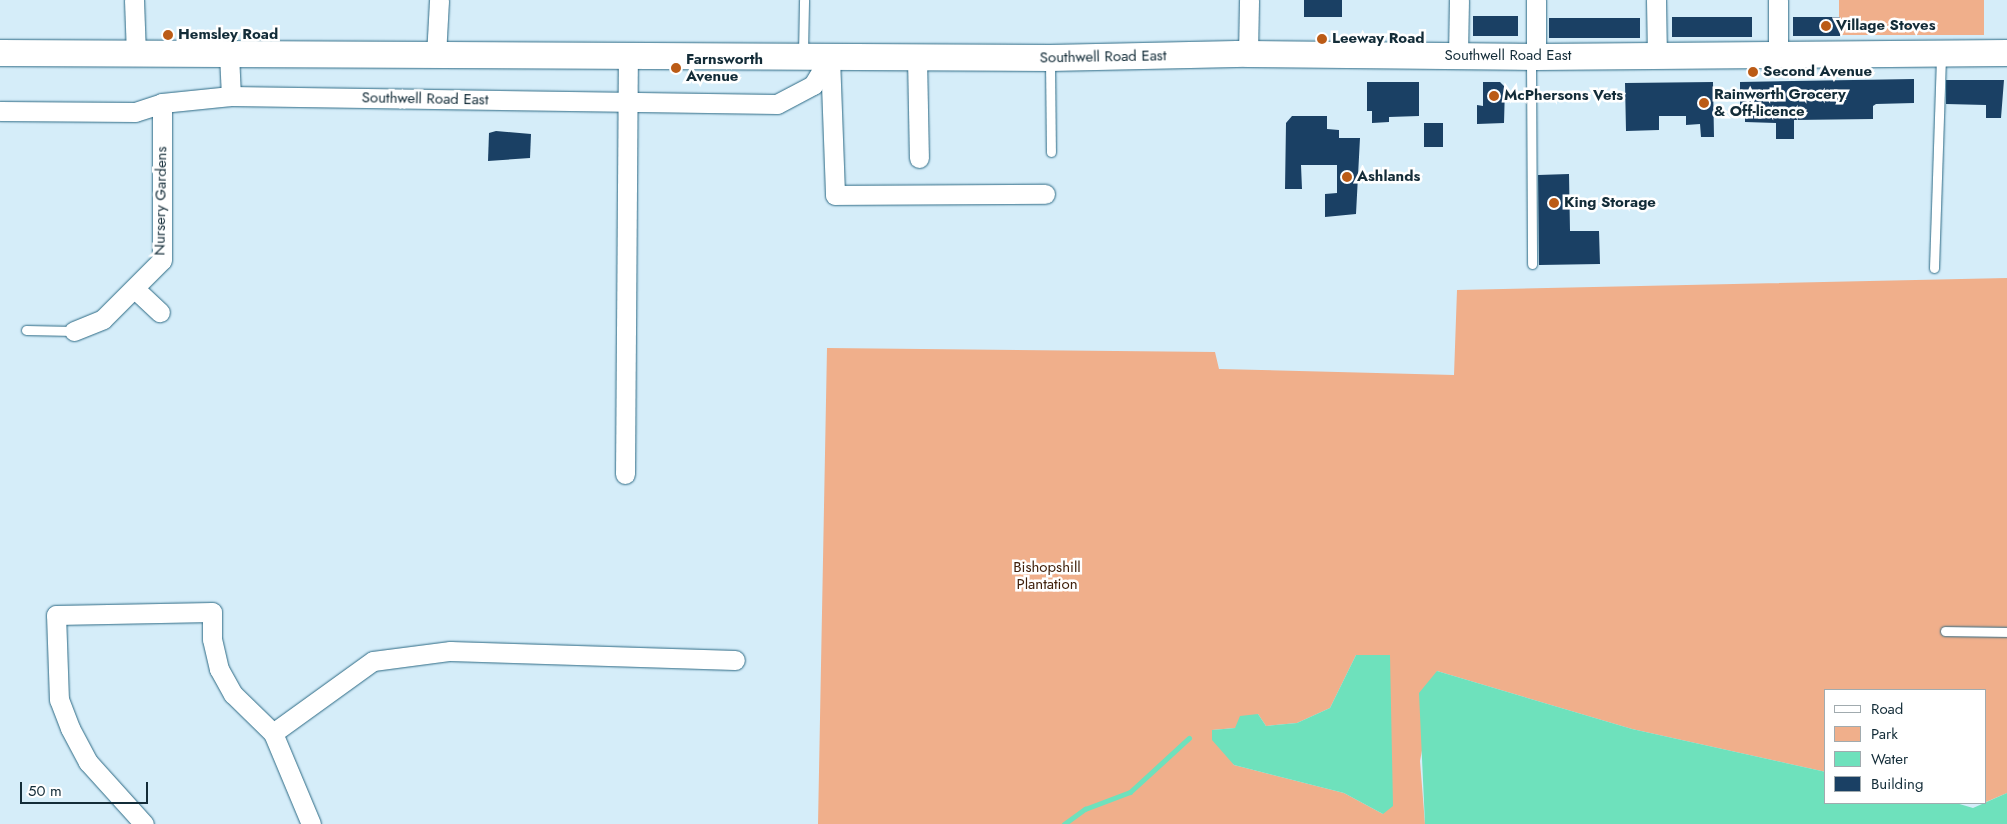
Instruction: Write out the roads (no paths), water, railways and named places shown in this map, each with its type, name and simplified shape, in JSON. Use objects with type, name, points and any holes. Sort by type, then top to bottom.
[{"type":"main road","name":"Southwell Road East","points":[[0,54],[1050,58],[1248,54],[1533,57],[2007,54]]},
{"type":"street","points":[[134,0],[136,54]]},
{"type":"street","points":[[436,56],[439,0]]},
{"type":"street","points":[[1248,0],[1248,54]]},
{"type":"street","points":[[1458,56],[1459,0]]},
{"type":"street","points":[[1533,57],[1536,0]]},
{"type":"street","points":[[1656,0],[1657,56]]},
{"type":"street","points":[[1778,0],[1778,56]]},
{"type":"street","points":[[229,54],[231,96]]},
{"type":"street","points":[[625,474],[628,57]]},
{"type":"street","points":[[830,57],[835,195],[1044,194]]},
{"type":"street","name":"Southwell Road East","points":[[0,112],[135,112],[162,103],[231,96],[777,104],[813,85],[830,57]]},
{"type":"street","points":[[918,57],[919,158]]},
{"type":"street","name":"Nursery Gardens","points":[[74,331],[103,320],[162,260],[162,103]]},
{"type":"street","points":[[135,289],[160,312]]},
{"type":"street","points":[[144,824],[88,762],[70,728],[59,700],[56,615],[212,612],[212,639],[219,669],[233,694],[273,734],[311,824]]},
{"type":"street","points":[[273,734],[373,661],[450,651],[735,660]]},
{"type":"lane","points":[[803,57],[804,0]]},
{"type":"lane","points":[[1934,268],[1941,54]]},
{"type":"lane","points":[[1532,264],[1533,57]]},
{"type":"lane","points":[[1050,58],[1051,152]]},
{"type":"lane","name":"Nursery Gardens","points":[[26,330],[74,331]]},
{"type":"lane","points":[[1945,631],[2007,632]]},
{"type":"water","points":[[1356,655],[1390,655],[1393,806],[1383,814],[1344,793],[1234,765],[1212,740],[1212,730],[1235,728],[1240,716],[1258,714],[1266,726],[1297,723],[1330,708]]},
{"type":"water","points":[[1437,671],[1632,729],[1824,772],[1824,804],[1959,804],[1973,808],[1987,804],[1987,802],[2007,793],[2007,824],[1425,824],[1419,693]]},
{"type":"waterway","points":[[1064,824],[1085,809],[1130,792],[1189,738]]},
{"type":"place","name":"Village Stoves","points":[[1826,26]]},
{"type":"place","name":"Hemsley Road","points":[[168,35]]},
{"type":"place","name":"Leeway Road","points":[[1322,39]]},
{"type":"place","name":"Farnsworth Avenue","points":[[676,68]]},
{"type":"place","name":"Second Avenue","points":[[1753,72]]},
{"type":"place","name":"McPhersons Vets","points":[[1494,96]]},
{"type":"place","name":"Rainworth Grocery & Off-licence","points":[[1704,103]]},
{"type":"place","name":"Ashlands","points":[[1347,177]]},
{"type":"place","name":"King Storage","points":[[1554,203]]},
{"type":"park label","name":"Bishopshill Plantation","points":[[1047,576]]}]
